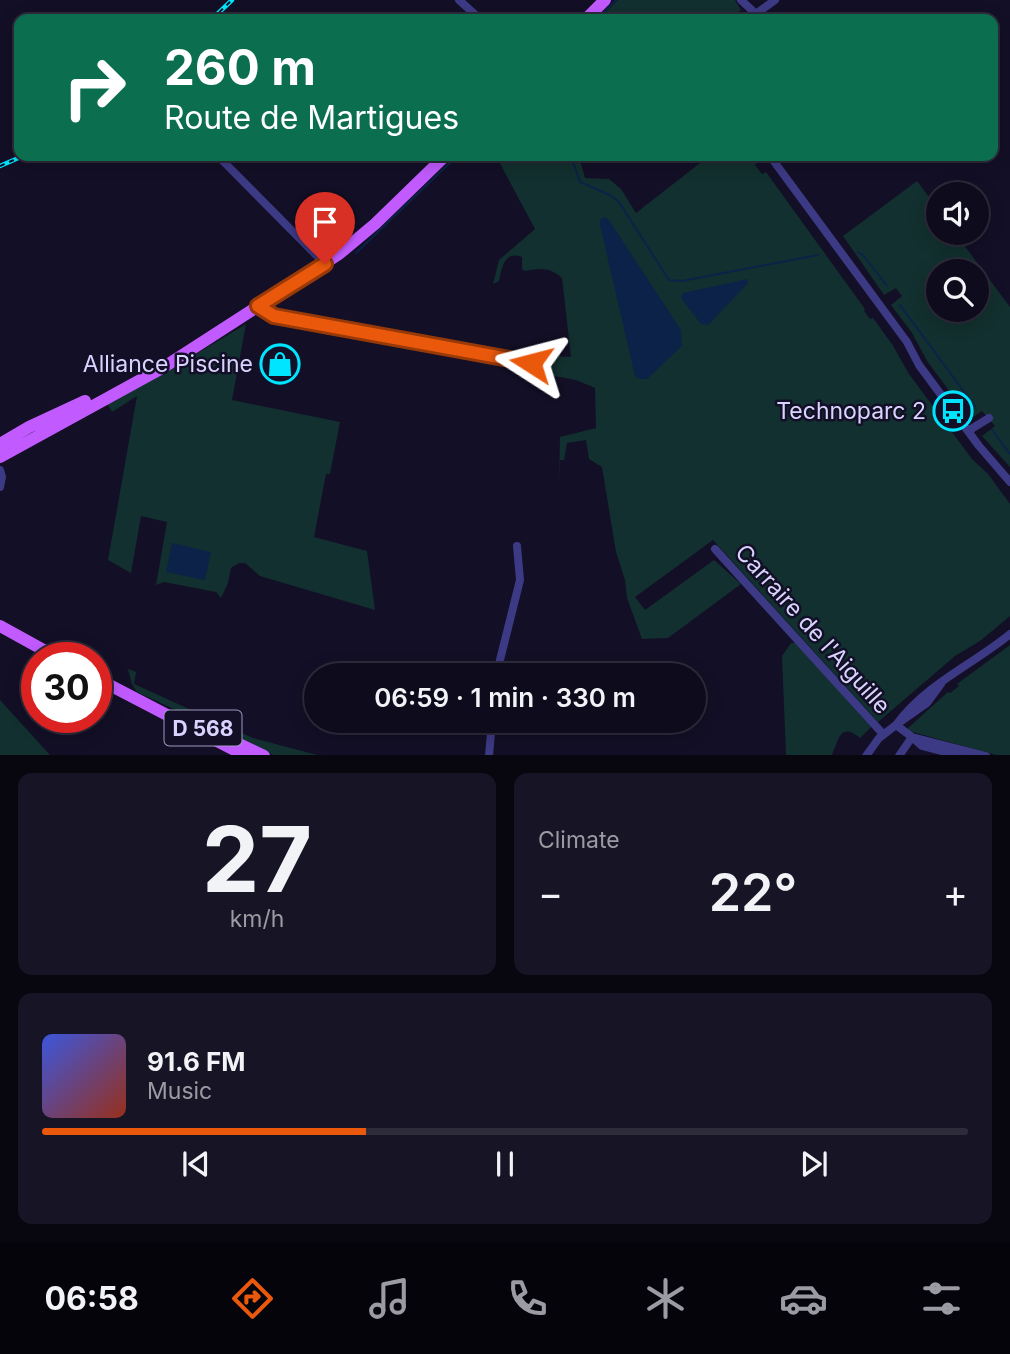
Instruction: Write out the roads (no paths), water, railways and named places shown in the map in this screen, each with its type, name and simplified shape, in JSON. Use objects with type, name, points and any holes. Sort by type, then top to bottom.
[{"type":"main road","points":[[591,14],[604,1]]},
{"type":"main road","points":[[0,457],[164,367],[325,264],[374,224],[440,161]]},
{"type":"main road","points":[[0,444],[210,337]]},
{"type":"main road","points":[[0,628],[27,642]]},
{"type":"main road","name":"D 568","points":[[112,687],[246,755]]},
{"type":"main road","name":"D 568","points":[[141,702],[264,755]]},
{"type":"street","points":[[459,0],[474,14]]},
{"type":"street","points":[[757,14],[775,0]]},
{"type":"street","points":[[223,161],[325,264]]},
{"type":"street","points":[[773,161],[900,333],[919,365],[1010,482]]},
{"type":"street","points":[[258,306],[274,316],[531,363]]},
{"type":"street","points":[[968,431],[989,418]]},
{"type":"street","points":[[0,470],[0,487]]},
{"type":"street","points":[[499,663],[520,580],[517,546]]},
{"type":"street","name":"Carraire de l'Aiguille","points":[[715,549],[883,734]]},
{"type":"street","points":[[896,724],[912,704],[1010,634]]},
{"type":"street","name":"Carraire de l'Aiguille","points":[[866,755],[883,734],[896,724],[922,746],[961,755]]},
{"type":"street","points":[[489,755],[491,733]]},
{"type":"street","points":[[900,755],[912,737]]},
{"type":"street","name":"Carraire de l'Aiguille","points":[[912,737],[986,755]]},
{"type":"water","points":[[605,217],[681,330],[682,346],[647,379],[635,376],[600,225],[600,220]]},
{"type":"water","points":[[748,279],[748,283],[708,325],[701,324],[681,298],[683,293]]},
{"type":"water","points":[[172,543],[211,552],[205,580],[166,572]]},
{"type":"waterway","points":[[602,14],[616,0]]},
{"type":"waterway","points":[[356,253],[452,161]]},
{"type":"waterway","points":[[573,161],[580,182],[610,195],[619,202],[669,280],[682,281],[818,255]]},
{"type":"waterway","points":[[858,252],[887,286]]},
{"type":"waterway","points":[[900,305],[976,408]]},
{"type":"waterway","points":[[992,430],[1010,454]]},
{"type":"railway","points":[[217,14],[232,0]]},
{"type":"railway","points":[[0,166],[14,160]]},
{"type":"place","name":"Alliance Piscine","points":[[280,364]]},
{"type":"place","name":"Technoparc 2","points":[[953,411]]}]
